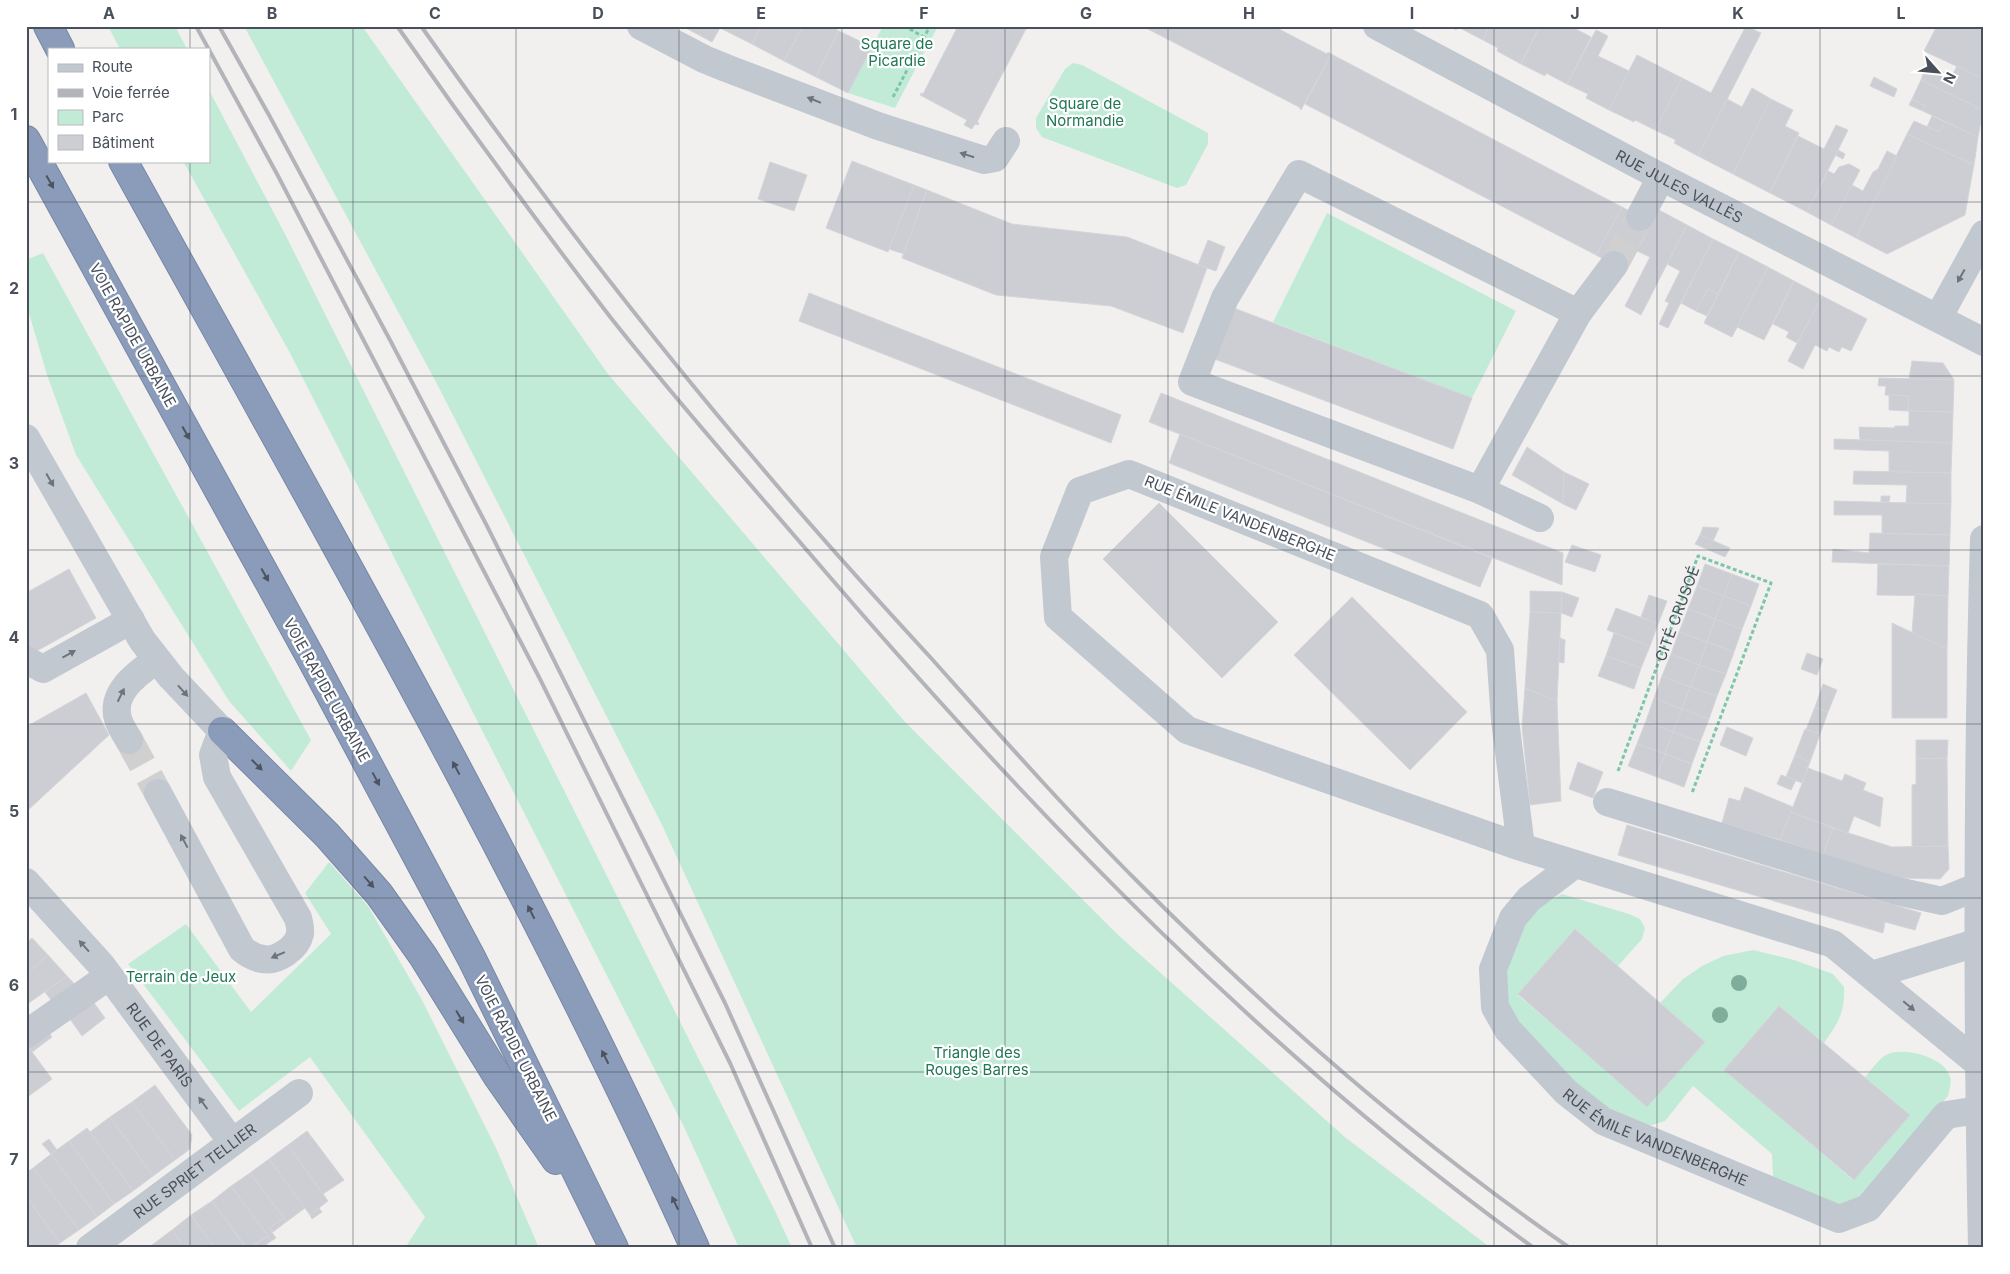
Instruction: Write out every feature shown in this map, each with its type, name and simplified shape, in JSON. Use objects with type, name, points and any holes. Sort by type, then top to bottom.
[{"type":"highway","points":[[48,26],[59,48]]},
{"type":"highway","name":"VOIE RAPIDE URBAINE","points":[[26,140],[472,959],[610,1238]]},
{"type":"highway","points":[[124,162],[499,848],[616,1079],[695,1248]]},
{"type":"highway","points":[[222,731],[327,835],[379,894],[418,948],[498,1077],[610,1238]]},
{"type":"street","points":[[642,26],[704,59],[878,126],[984,160],[995,158],[1006,141]]},
{"type":"street","name":"RUE JULES VALLÈS","points":[[1377,26],[1661,177],[1984,342]]},
{"type":"street","points":[[1540,518],[1480,490],[1192,382],[1225,298],[1299,174],[1578,313]]},
{"type":"street","points":[[1640,216],[1661,177]]},
{"type":"street","points":[[1938,318],[1984,234]]},
{"type":"street","points":[[1480,490],[1578,313],[1614,265]]},
{"type":"street","points":[[26,438],[156,660],[222,731],[213,755],[217,777],[298,918],[301,933],[292,948],[279,957],[265,960],[251,956],[242,949],[158,793]]},
{"type":"street","name":"RUE ÉMILE VANDENBERGHE","points":[[1521,847],[1505,720],[1500,650],[1480,615],[1129,474],[1080,491],[1054,558],[1058,617],[1187,730],[1521,847],[1833,944],[1979,1064]]},
{"type":"street","points":[[1982,1248],[1979,1064],[1981,887],[1979,700],[1984,539]]},
{"type":"street","points":[[26,660],[43,669],[131,620]]},
{"type":"street","points":[[128,740],[117,718],[117,703],[123,689],[138,672],[156,660]]},
{"type":"street","points":[[1607,802],[1896,891],[1942,900],[1981,887]]},
{"type":"street","name":"RUE ÉMILE VANDENBERGHE","points":[[1575,864],[1529,899],[1513,918],[1493,969],[1495,1007],[1508,1030],[1566,1092],[1603,1121],[1839,1219],[1868,1208],[1946,1115],[1981,1120]]},
{"type":"street","name":"RUE DE PARIS","points":[[26,882],[109,976],[232,1142]]},
{"type":"street","points":[[1872,975],[1979,942]]},
{"type":"street","points":[[26,1034],[109,976]]},
{"type":"street","name":"RUE SPRIET TELLIER","points":[[90,1248],[299,1093]]},
{"type":"path","points":[[904,26],[924,37]]},
{"type":"path","points":[[878,126],[930,26]]},
{"type":"path","name":"CITÉ CRUSOÉ","points":[[1607,802],[1698,556],[1771,583],[1681,824]]},
{"type":"green space","points":[[108,26],[175,26],[186,48],[119,48]]},
{"type":"green space","name":"Triangle des Rouges Barres","points":[[244,26],[362,26],[608,374],[905,722],[1117,934],[1346,1138],[1491,1248],[857,1248],[662,825],[437,384]]},
{"type":"green space","name":"Square de Picardie","points":[[883,26],[938,26],[895,108],[848,93]]},
{"type":"green space","name":"Square de Normandie","points":[[1073,63],[1082,65],[1208,133],[1208,144],[1186,185],[1177,188],[1042,137],[1036,128],[1036,118],[1065,69]]},
{"type":"green space","points":[[210,92],[285,234],[792,1248],[739,1248],[685,1129],[291,355],[184,162],[210,162]]},
{"type":"green space","points":[[1327,213],[1516,311],[1472,398],[1273,322]]},
{"type":"green space","points":[[43,253],[311,740],[291,771],[229,701],[76,455],[47,375],[26,303],[26,260]]},
{"type":"green space","name":"Terrain de Jeux","points":[[329,862],[368,906],[422,1000],[496,1148],[539,1248],[405,1248],[425,1217],[310,1057],[239,1111],[128,964],[186,924],[251,1012],[331,934],[305,893]]},
{"type":"green space","points":[[1562,894],[1640,919],[1645,928],[1642,939],[1618,966],[1575,929],[1518,995],[1647,1106],[1705,1042],[1660,1003],[1683,979],[1702,966],[1723,956],[1753,950],[1794,960],[1833,974],[1844,987],[1842,1011],[1837,1023],[1824,1043],[1779,1006],[1725,1070],[1853,1180],[1910,1115],[1865,1077],[1880,1059],[1886,1055],[1902,1052],[1922,1055],[1932,1059],[1947,1070],[1951,1079],[1948,1096],[1859,1199],[1846,1206],[1831,1205],[1783,1186],[1773,1176],[1772,1154],[1693,1086],[1665,1121],[1652,1125],[1635,1124],[1579,1090],[1525,1033],[1507,1005],[1504,992],[1507,965],[1524,925],[1541,905]]},
{"type":"building","points":[[682,26],[721,26],[712,42]]},
{"type":"building","points":[[721,26],[761,26],[752,44],[720,28]]},
{"type":"building","points":[[761,26],[803,26],[784,61],[752,44]]},
{"type":"building","points":[[803,26],[830,26],[839,31],[816,77],[784,61]]},
{"type":"building","points":[[958,26],[1026,26],[1029,28],[1026,29],[977,122],[979,123],[978,125],[975,124],[972,129],[964,125],[967,120],[920,95],[921,93],[923,94]]},
{"type":"building","points":[[1142,26],[1273,26],[1327,54],[1328,52],[1331,54],[1301,110],[1299,107]]},
{"type":"building","points":[[1450,26],[1490,26],[1483,40],[1458,27],[1456,30]]},
{"type":"building","points":[[1490,26],[1540,26],[1521,64],[1497,51],[1498,48],[1483,40]]},
{"type":"building","points":[[1540,26],[1570,26],[1591,37],[1567,84],[1546,73],[1545,76],[1521,64]]},
{"type":"building","points":[[1746,26],[1761,33],[1698,156],[1674,143],[1676,140],[1655,130],[1682,78],[1711,93]]},
{"type":"building","points":[[1937,26],[1984,26],[1984,79],[1924,51]]},
{"type":"building","points":[[1596,30],[1608,36],[1598,56],[1629,71],[1609,110],[1586,98],[1588,94],[1567,84]]},
{"type":"building","points":[[839,31],[872,47],[848,93],[816,77]]},
{"type":"building","points":[[1331,54],[1622,207],[1596,255],[1305,104]]},
{"type":"building","points":[[1637,55],[1682,78],[1655,130],[1609,110]]},
{"type":"building","points":[[1926,65],[1952,76],[1957,66],[1984,79],[1983,110],[1921,80]]},
{"type":"building","points":[[1874,77],[1897,89],[1894,97],[1870,86]]},
{"type":"building","points":[[1921,80],[1983,110],[1978,137],[1923,111],[1925,106],[1912,99]]},
{"type":"building","points":[[1752,88],[1771,99],[1733,174],[1698,156],[1727,99],[1742,107]]},
{"type":"building","points":[[1771,99],[1793,110],[1785,126],[1799,133],[1770,193],[1733,174]]},
{"type":"building","points":[[1912,99],[1925,106],[1923,111],[1909,105]]},
{"type":"building","points":[[1932,116],[1945,122],[1939,132],[1927,127]]},
{"type":"building","points":[[1914,121],[1939,132],[1945,122],[1978,137],[1974,165],[1907,134]]},
{"type":"building","points":[[1836,125],[1848,130],[1807,212],[1770,193],[1798,136],[1824,149]]},
{"type":"building","points":[[1907,134],[1974,165],[1965,215],[1887,254],[1856,238]]},
{"type":"building","points":[[1838,150],[1845,154],[1843,159],[1835,155]]},
{"type":"building","points":[[1887,151],[1897,156],[1856,238],[1831,225],[1852,185],[1863,191],[1873,172],[1878,169]]},
{"type":"building","points":[[852,161],[914,185],[888,252],[826,228]]},
{"type":"building","points":[[770,162],[807,175],[794,211],[758,199]]},
{"type":"building","points":[[1849,164],[1860,170],[1831,225],[1807,212],[1828,171],[1834,174],[1839,167]]},
{"type":"building","points":[[914,185],[927,190],[904,254],[889,249]]},
{"type":"building","points":[[927,190],[1012,224],[1127,237],[1207,268],[1183,333],[1111,306],[996,295],[902,258]]},
{"type":"building","points":[[1622,207],[1652,223],[1626,271],[1596,255]]},
{"type":"building","points":[[1659,210],[1687,225],[1641,315],[1625,306],[1650,257],[1637,251]]},
{"type":"building","points":[[1687,225],[1713,239],[1668,328],[1659,324],[1669,303],[1665,301],[1680,271],[1667,264]]},
{"type":"building","points":[[1713,239],[1739,252],[1718,294],[1708,289],[1696,311],[1681,303]]},
{"type":"building","points":[[1208,240],[1225,247],[1216,271],[1198,265]]},
{"type":"building","points":[[1739,252],[1768,267],[1732,337],[1704,323]]},
{"type":"building","points":[[1768,267],[1794,281],[1764,340],[1737,327]]},
{"type":"building","points":[[1794,281],[1822,296],[1797,343],[1786,337],[1789,332],[1773,324]]},
{"type":"building","points":[[1708,289],[1718,294],[1707,316],[1696,311]]},
{"type":"building","points":[[809,293],[1121,415],[1111,443],[799,321]]},
{"type":"building","points":[[1822,296],[1867,319],[1851,351],[1842,347],[1839,352],[1829,347],[1827,351],[1815,345],[1803,369],[1788,361]]},
{"type":"building","points":[[1231,307],[1472,398],[1453,449],[1212,358]]},
{"type":"building","points":[[1912,361],[1943,363],[1954,380],[1909,379]]},
{"type":"building","points":[[1879,378],[1954,380],[1953,412],[1908,411],[1909,396],[1885,395],[1886,386],[1878,386]]},
{"type":"building","points":[[1161,393],[1563,553],[1562,585],[1149,422]]},
{"type":"building","points":[[1889,395],[1909,396],[1908,411],[1889,410]]},
{"type":"building","points":[[1909,411],[1953,412],[1952,443],[1860,440],[1859,427],[1894,428],[1895,426],[1909,426]]},
{"type":"building","points":[[1180,434],[1492,558],[1480,587],[1169,463]]},
{"type":"building","points":[[1834,439],[1952,443],[1951,473],[1889,472],[1889,451],[1834,449]]},
{"type":"building","points":[[1527,447],[1564,472],[1563,504],[1512,475]]},
{"type":"building","points":[[1854,471],[1951,473],[1951,504],[1906,503],[1907,485],[1853,484]]},
{"type":"building","points":[[1564,472],[1589,484],[1576,510],[1563,504]]},
{"type":"building","points":[[1881,496],[1890,496],[1889,502],[1881,502]]},
{"type":"building","points":[[1834,501],[1951,504],[1950,535],[1882,533],[1882,515],[1834,515]]},
{"type":"building","points":[[1159,503],[1278,622],[1222,678],[1103,559]]},
{"type":"building","points":[[1703,527],[1719,528],[1713,541],[1700,535]]},
{"type":"building","points":[[1870,533],[1950,535],[1949,566],[1832,562],[1833,549],[1869,553]]},
{"type":"building","points":[[1700,535],[1730,548],[1725,557],[1695,544]]},
{"type":"building","points":[[1572,545],[1601,555],[1595,572],[1565,562]]},
{"type":"building","points":[[1705,564],[1732,574],[1724,596],[1697,586]]},
{"type":"building","points":[[1878,564],[1949,566],[1948,596],[1877,595]]},
{"type":"building","points":[[69,569],[96,618],[26,657],[26,593]]},
{"type":"building","points":[[1732,574],[1759,584],[1751,606],[1724,596]]},
{"type":"building","points":[[1697,586],[1724,596],[1715,619],[1688,609]]},
{"type":"building","points":[[1530,591],[1562,592],[1561,613],[1530,612]]},
{"type":"building","points":[[1562,592],[1579,598],[1572,617],[1561,613]]},
{"type":"building","points":[[1915,594],[1948,596],[1947,649],[1912,633]]},
{"type":"building","points":[[1649,595],[1667,601],[1658,624],[1641,617]]},
{"type":"building","points":[[1724,596],[1751,606],[1742,629],[1715,619]]},
{"type":"building","points":[[1352,597],[1467,712],[1410,770],[1294,655]]},
{"type":"building","points":[[1616,608],[1658,624],[1650,646],[1607,630]]},
{"type":"building","points":[[1688,609],[1715,619],[1707,642],[1679,632]]},
{"type":"building","points":[[1530,612],[1561,613],[1557,701],[1525,688]]},
{"type":"building","points":[[1715,619],[1742,629],[1734,652],[1707,642]]},
{"type":"building","points":[[1892,623],[1947,649],[1947,718],[1892,718]]},
{"type":"building","points":[[1679,632],[1707,642],[1699,665],[1671,654]]},
{"type":"building","points":[[1614,633],[1650,646],[1641,668],[1606,656]]},
{"type":"building","points":[[1560,638],[1565,640],[1564,663],[1559,662]]},
{"type":"building","points":[[1707,642],[1734,652],[1726,674],[1699,665]]},
{"type":"building","points":[[1807,653],[1823,659],[1817,675],[1801,669]]},
{"type":"building","points":[[1671,654],[1699,665],[1690,687],[1662,676]]},
{"type":"building","points":[[1606,656],[1641,668],[1634,689],[1598,676]]},
{"type":"building","points":[[1699,665],[1726,674],[1717,696],[1690,687]]},
{"type":"building","points":[[1662,676],[1690,687],[1682,709],[1654,698]]},
{"type":"building","points":[[1823,684],[1837,690],[1828,712],[1815,707]]},
{"type":"building","points":[[1690,687],[1717,696],[1709,719],[1682,709]]},
{"type":"building","points":[[1525,688],[1557,701],[1561,801],[1530,805],[1522,727]]},
{"type":"building","points":[[86,693],[109,735],[26,812],[26,727]]},
{"type":"building","points":[[1654,698],[1682,709],[1673,732],[1646,721]]},
{"type":"building","points":[[1815,707],[1828,712],[1820,734],[1806,730]]},
{"type":"building","points":[[1682,709],[1709,719],[1700,742],[1673,732]]},
{"type":"building","points":[[1646,721],[1673,732],[1665,754],[1637,744]]},
{"type":"building","points":[[1727,727],[1753,738],[1746,756],[1720,745]]},
{"type":"building","points":[[1805,729],[1820,734],[1810,762],[1795,755]]},
{"type":"building","points":[[1673,732],[1700,742],[1692,764],[1665,754]]},
{"type":"building","points":[[1916,740],[1948,740],[1947,758],[1916,759]]},
{"type":"building","points":[[1637,744],[1665,754],[1657,777],[1628,766]]},
{"type":"building","points":[[1665,754],[1692,764],[1684,787],[1657,777]]},
{"type":"building","points":[[1795,755],[1810,762],[1802,783],[1786,777]]},
{"type":"building","points":[[1947,758],[1948,846],[1912,847],[1912,785],[1916,784],[1916,759]]},
{"type":"building","points":[[1578,762],[1603,772],[1593,798],[1569,789]]},
{"type":"building","points":[[1808,768],[1842,781],[1845,774],[1866,783],[1863,790],[1883,798],[1880,827],[1854,816],[1848,833],[1791,812]]},
{"type":"building","points":[[1781,775],[1796,780],[1791,790],[1777,784]]},
{"type":"building","points":[[1745,787],[1793,807],[1780,840],[1722,823],[1729,798],[1740,801]]},
{"type":"building","points":[[1791,812],[1833,828],[1823,854],[1780,840]]},
{"type":"building","points":[[1627,825],[1921,913],[1915,930],[1885,922],[1883,933],[1618,855]]},
{"type":"building","points":[[1833,828],[1892,847],[1948,846],[1949,869],[1940,879],[1901,878],[1823,854]]},
{"type":"building","points":[[1575,929],[1705,1042],[1647,1107],[1518,994]]},
{"type":"building","points":[[32,938],[48,955],[26,975],[26,943]]},
{"type":"building","points":[[48,955],[67,976],[26,1005],[26,975]]},
{"type":"building","points":[[67,976],[80,990],[57,1008],[45,992]]},
{"type":"building","points":[[89,996],[105,1018],[82,1036],[65,1012]]},
{"type":"building","points":[[1779,1006],[1910,1115],[1854,1180],[1724,1070]]},
{"type":"building","points":[[44,1026],[52,1037],[32,1052],[26,1044]]},
{"type":"building","points":[[26,1044],[52,1079],[26,1098]]},
{"type":"building","points":[[155,1085],[192,1135],[190,1149],[175,1160],[132,1102]]},
{"type":"building","points":[[132,1102],[175,1160],[153,1176],[110,1117]]},
{"type":"building","points":[[110,1117],[153,1176],[133,1191],[90,1132]]},
{"type":"building","points":[[87,1128],[133,1191],[114,1204],[69,1141]]},
{"type":"building","points":[[307,1131],[344,1180],[323,1194],[288,1145]]},
{"type":"building","points":[[49,1139],[57,1150],[51,1154],[42,1144]]},
{"type":"building","points":[[69,1141],[114,1204],[97,1217],[51,1154]]},
{"type":"building","points":[[288,1145],[328,1201],[310,1215],[269,1159]]},
{"type":"building","points":[[51,1154],[97,1217],[79,1230],[33,1168]]},
{"type":"building","points":[[269,1159],[305,1208],[286,1222],[250,1173]]},
{"type":"building","points":[[33,1168],[79,1230],[60,1243],[26,1196],[26,1173]]},
{"type":"building","points":[[250,1173],[284,1218],[269,1228],[276,1238],[271,1241],[231,1186]]},
{"type":"building","points":[[231,1186],[268,1236],[254,1245],[256,1248],[247,1248],[212,1201]]},
{"type":"building","points":[[26,1196],[60,1243],[54,1248],[34,1248],[26,1237]]},
{"type":"building","points":[[212,1201],[244,1245],[240,1248],[215,1248],[191,1215]]},
{"type":"building","points":[[319,1208],[322,1212],[312,1219],[310,1215]]},
{"type":"building","points":[[191,1215],[215,1248],[185,1248],[172,1230]]},
{"type":"building","points":[[284,1218],[286,1222],[273,1232],[269,1228]]},
{"type":"building","points":[[172,1230],[185,1248],[154,1248],[152,1245]]},
{"type":"building","points":[[268,1236],[271,1241],[262,1248],[256,1248],[254,1245]]},
{"type":"building","points":[[26,1237],[34,1248],[26,1248]]},
{"type":"tunnel","points":[[1614,265],[1640,217]]},
{"type":"tunnel","points":[[129,740],[158,793]]},
{"type":"railway","points":[[196,26],[208,48]]},
{"type":"railway","points":[[219,26],[390,340],[486,524],[725,1003],[835,1248]]},
{"type":"railway","points":[[397,26],[529,210],[611,318],[689,413],[823,569],[987,753],[1072,843],[1159,930],[1248,1014],[1340,1096],[1436,1174],[1534,1248]]},
{"type":"railway","points":[[421,26],[501,138],[584,248],[713,410],[843,561],[1033,772],[1188,932],[1292,1028],[1400,1120],[1512,1207],[1570,1248]]},
{"type":"railway","points":[[210,52],[277,174],[540,679],[730,1063],[812,1248]]}]
